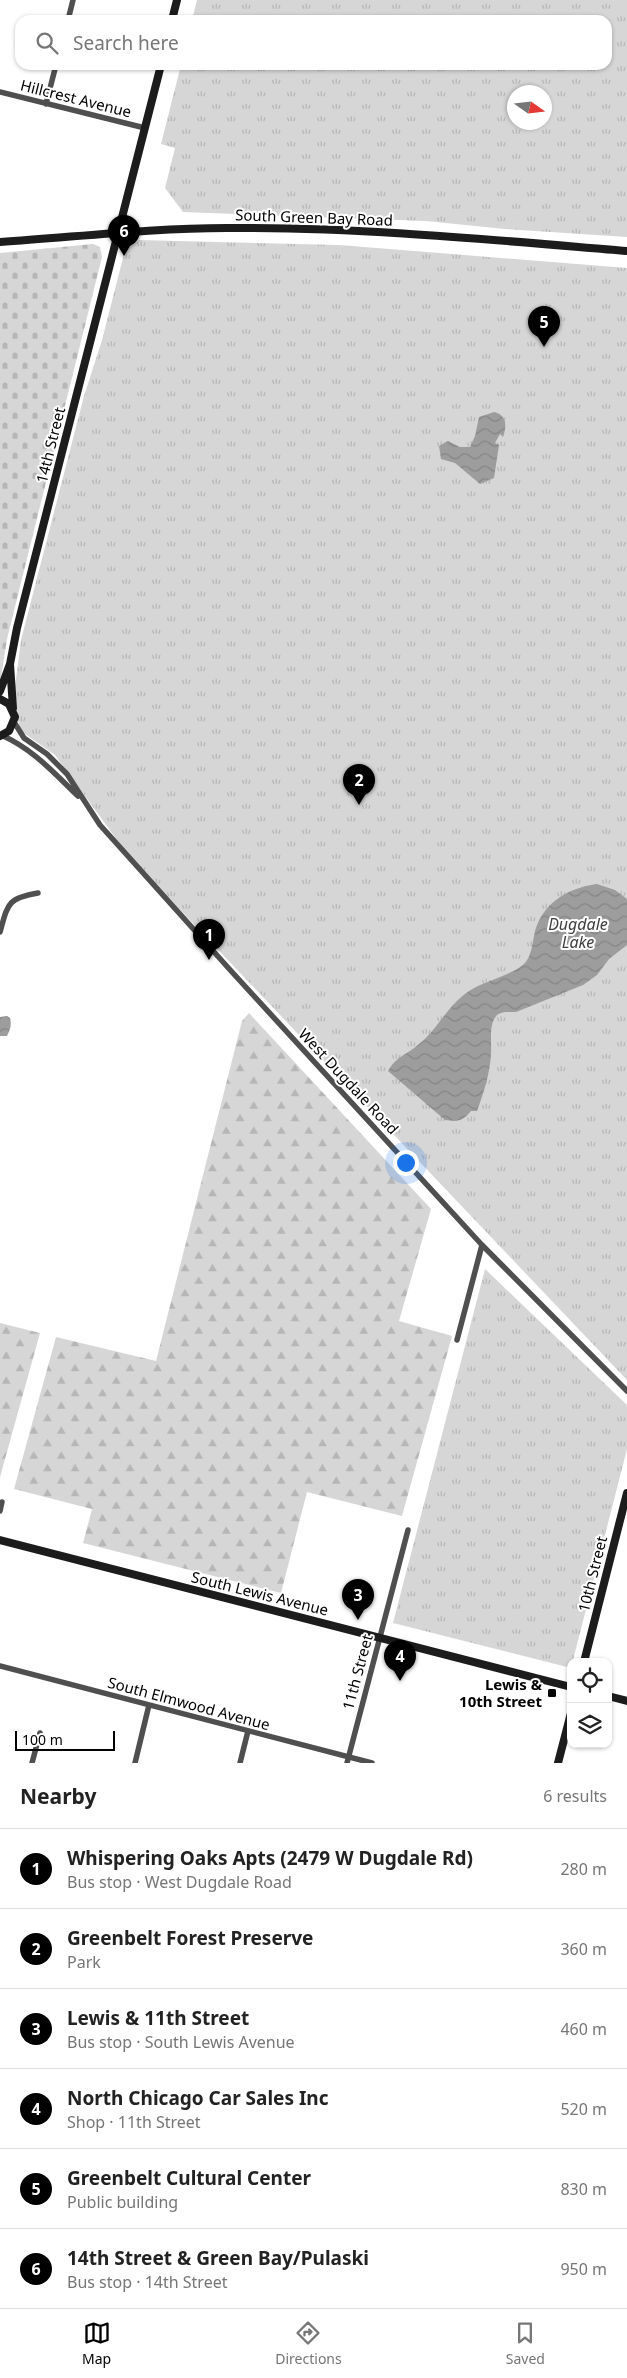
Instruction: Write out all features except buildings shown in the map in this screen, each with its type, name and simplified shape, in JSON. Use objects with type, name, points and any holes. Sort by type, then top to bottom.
[{"type":"main road","points":[[173,15],[177,0]]},
{"type":"main road","name":"14th Street","points":[[0,691],[10,664],[17,628],[160,70]]},
{"type":"main road","name":"South Green Bay Road","points":[[0,242],[118,232],[225,228],[304,228],[416,234],[627,251]]},
{"type":"main road","name":"14th Street","points":[[10,664],[14,722]]},
{"type":"main road","points":[[0,699],[13,708]]},
{"type":"main road","points":[[0,736],[9,731],[14,722]]},
{"type":"main road","name":"10th Street","points":[[585,1658],[627,1493]]},
{"type":"main road","name":"South Lewis Avenue","points":[[0,1540],[567,1686]]},
{"type":"main road","points":[[612,1697],[627,1701]]},
{"type":"main road","points":[[558,1763],[567,1728]]},
{"type":"street","points":[[69,15],[73,0]]},
{"type":"street","points":[[46,104],[55,70]]},
{"type":"street","name":"Hillcrest Avenue","points":[[0,92],[145,128]]},
{"type":"street","points":[[14,722],[24,738],[47,754],[66,774],[84,801]]},
{"type":"street","points":[[0,736],[20,744],[37,756],[84,801]]},
{"type":"street","name":"West Dugdale Road","points":[[84,801],[100,824],[195,930],[482,1244],[627,1392]]},
{"type":"street","points":[[0,932],[10,904],[22,896],[38,893]]},
{"type":"street","points":[[457,1340],[482,1244]]},
{"type":"street","points":[[0,1511],[2,1502]]},
{"type":"street","name":"11th Street","points":[[348,1760],[408,1530]]},
{"type":"street","name":"South Elmwood Avenue","points":[[0,1666],[248,1731],[348,1760],[372,1763]]},
{"type":"street","points":[[135,1763],[150,1705]]},
{"type":"street","points":[[240,1763],[248,1731]]},
{"type":"street","points":[[32,1763],[40,1734]]},
{"type":"green space","points":[[197,0],[627,0],[627,237],[505,229],[426,221],[183,212],[165,188],[175,148],[161,144],[180,70],[612,70],[612,15],[193,15]]},
{"type":"green space","points":[[139,240],[339,245],[627,268],[627,1380],[128,855],[55,755],[21,731],[15,687],[21,640],[84,396],[102,340],[125,250]]},
{"type":"green space","points":[[93,244],[100,247],[102,257],[7,639],[0,684],[0,253]]},
{"type":"green space","points":[[249,1013],[431,1209],[399,1321],[452,1336],[402,1516],[307,1492],[281,1593],[83,1543],[92,1509],[14,1489],[56,1337],[156,1361],[242,1021]]},
{"type":"green space","points":[[485,1269],[627,1405],[627,1449],[574,1658],[567,1658],[567,1667],[393,1623]]},
{"type":"green space","points":[[0,1323],[40,1333],[0,1477]]},
{"type":"water","points":[[494,412],[504,418],[505,429],[503,437],[500,434],[495,443],[499,445],[494,478],[480,484],[455,463],[441,459],[439,446],[448,441],[460,447],[470,447],[475,436],[479,417]]},
{"type":"water","name":"Dugdale Lake","points":[[597,884],[615,890],[627,899],[627,945],[609,959],[597,975],[583,985],[516,1012],[504,1012],[497,1015],[491,1029],[491,1054],[488,1075],[477,1111],[471,1111],[460,1120],[445,1120],[388,1071],[391,1066],[426,1038],[461,997],[482,984],[512,972],[524,964],[530,955],[537,925],[548,907],[575,889]]},
{"type":"water","points":[[7,1016],[11,1021],[10,1030],[7,1036],[0,1036],[0,1017]]},
{"type":"place","name":"14th Street & Green Bay/Pulaski","points":[[124,256]]},
{"type":"place","name":"Greenbelt Cultural Center","points":[[544,347]]},
{"type":"place","name":"Greenbelt Forest Preserve","points":[[359,805]]},
{"type":"place","name":"Whispering Oaks Apts (2479 W Dugdale Rd)","points":[[209,960]]},
{"type":"place","name":"Lewis & 11th Street","points":[[358,1620]]},
{"type":"place","name":"North Chicago Car Sales Inc","points":[[400,1681]]},
{"type":"place","name":"Lewis & 10th Street","points":[[552,1693]]}]
